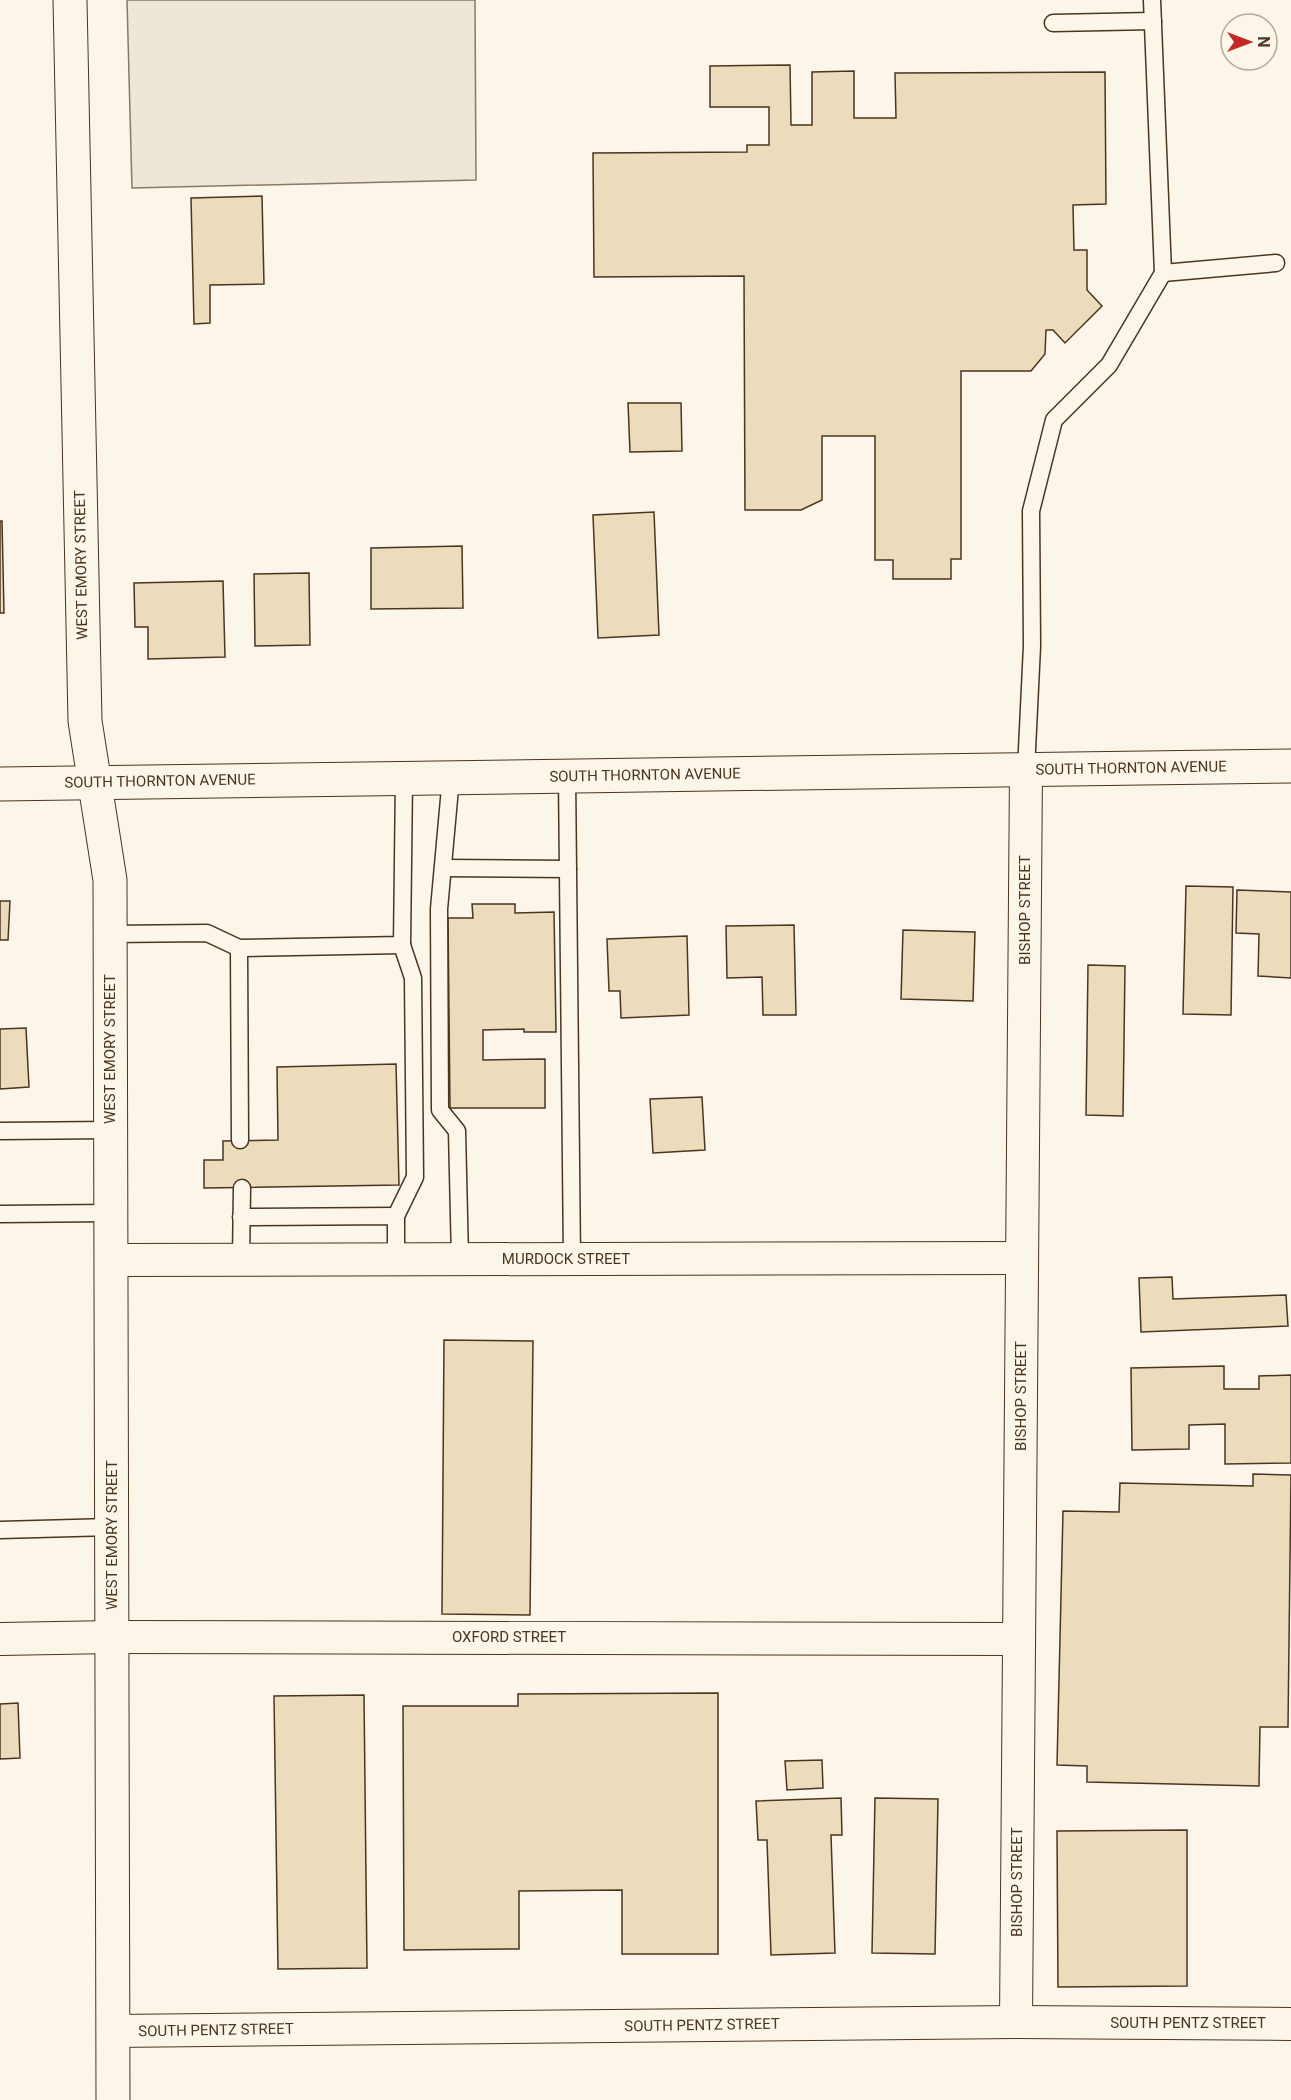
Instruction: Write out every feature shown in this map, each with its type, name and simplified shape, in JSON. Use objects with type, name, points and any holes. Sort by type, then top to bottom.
[{"type":"street","name":"WEST EMORY STREET","points":[[70,0],[85,721],[110,880],[113,2100]]},
{"type":"street","name":"SOUTH THORNTON AVENUE","points":[[0,784],[1291,766]]},
{"type":"street","name":"BISHOP STREET","points":[[1016,2022],[1026,770]]},
{"type":"street","name":"MURDOCK STREET","points":[[111,1260],[1022,1258]]},
{"type":"street","name":"OXFORD STREET","points":[[0,1638],[1019,1639]]},
{"type":"street","name":"SOUTH PENTZ STREET","points":[[113,2031],[1016,2022],[1291,2024]]},
{"type":"lane","points":[[1026,770],[1032,646],[1030,511],[1054,420],[1109,366],[1162,273],[1152,0]]},
{"type":"lane","points":[[1053,23],[1152,21]]},
{"type":"lane","points":[[1162,273],[1276,263]]},
{"type":"lane","points":[[567,776],[572,1259]]},
{"type":"lane","points":[[451,777],[440,909],[440,1110],[457,1131],[460,1259]]},
{"type":"lane","points":[[396,1260],[396,1216],[415,1177],[413,978],[402,945],[404,778]]},
{"type":"lane","points":[[443,868],[568,869]]},
{"type":"lane","points":[[110,934],[207,933],[239,948],[402,945]]},
{"type":"lane","points":[[239,948],[240,1140]]},
{"type":"lane","points":[[0,1131],[110,1130]]},
{"type":"lane","points":[[240,1260],[242,1188]]},
{"type":"lane","points":[[0,1214],[111,1213]]},
{"type":"lane","points":[[241,1217],[396,1216]]},
{"type":"lane","points":[[0,1530],[111,1527]]},
{"type":"shaded area","points":[[127,0],[475,0],[476,180],[132,188]]},
{"type":"building","points":[[790,65],[791,125],[812,125],[812,72],[854,71],[854,118],[896,118],[895,73],[1105,72],[1106,204],[1073,205],[1074,250],[1087,250],[1087,290],[1102,306],[1065,343],[1053,330],[1046,330],[1045,354],[1031,371],[961,371],[961,559],[951,559],[951,579],[893,579],[893,560],[875,560],[875,436],[822,436],[822,500],[801,510],[745,510],[744,276],[594,277],[593,153],[747,152],[747,145],[769,145],[769,107],[710,107],[710,66]]},
{"type":"building","points":[[262,196],[264,284],[210,285],[210,323],[194,324],[191,198]]},
{"type":"building","points":[[628,403],[681,403],[682,451],[630,452]]},
{"type":"building","points":[[654,512],[659,635],[598,638],[593,515]]},
{"type":"building","points":[[0,521],[2,521],[4,613],[0,613]]},
{"type":"building","points":[[462,546],[463,608],[371,609],[371,548]]},
{"type":"building","points":[[309,573],[310,645],[255,646],[254,574]]},
{"type":"building","points":[[223,581],[225,657],[148,659],[148,627],[135,627],[134,583]]},
{"type":"building","points":[[1186,886],[1233,887],[1231,1015],[1183,1014]]},
{"type":"building","points":[[1237,890],[1291,892],[1291,978],[1258,976],[1259,934],[1236,933]]},
{"type":"building","points":[[0,901],[10,901],[8,940],[0,940]]},
{"type":"building","points":[[472,904],[515,904],[515,913],[554,912],[556,1032],[524,1032],[524,1029],[483,1030],[483,1060],[545,1059],[545,1108],[450,1108],[448,918],[473,918]]},
{"type":"building","points":[[794,925],[796,1015],[763,1015],[762,977],[727,978],[726,926]]},
{"type":"building","points":[[903,930],[975,932],[973,1001],[901,999]]},
{"type":"building","points":[[687,936],[689,1015],[621,1018],[620,991],[609,991],[607,939]]},
{"type":"building","points":[[1088,965],[1125,966],[1123,1116],[1086,1115]]},
{"type":"building","points":[[26,1028],[29,1087],[0,1089],[0,1029]]},
{"type":"building","points":[[396,1064],[399,1185],[204,1188],[204,1160],[223,1160],[223,1141],[278,1140],[277,1067]]},
{"type":"building","points":[[702,1097],[705,1150],[653,1153],[650,1099]]},
{"type":"building","points":[[1172,1277],[1173,1299],[1286,1295],[1288,1326],[1141,1332],[1139,1278]]},
{"type":"building","points":[[444,1340],[533,1341],[530,1615],[442,1614]]},
{"type":"building","points":[[1224,1366],[1224,1389],[1259,1389],[1259,1376],[1291,1375],[1291,1463],[1225,1464],[1225,1424],[1189,1425],[1189,1449],[1132,1450],[1131,1368]]},
{"type":"building","points":[[1253,1474],[1291,1475],[1288,1727],[1260,1727],[1259,1786],[1087,1782],[1087,1766],[1057,1765],[1063,1511],[1119,1512],[1120,1483],[1253,1486]]},
{"type":"building","points":[[718,1693],[718,1954],[622,1954],[622,1890],[519,1891],[519,1949],[404,1950],[403,1706],[518,1706],[518,1694]]},
{"type":"building","points":[[364,1695],[367,1968],[278,1969],[274,1696]]},
{"type":"building","points":[[18,1703],[20,1758],[0,1759],[0,1704]]},
{"type":"building","points":[[822,1760],[823,1788],[787,1790],[785,1761]]},
{"type":"building","points":[[841,1798],[842,1835],[831,1835],[835,1953],[771,1955],[767,1840],[758,1840],[756,1801]]},
{"type":"building","points":[[875,1798],[938,1799],[935,1954],[872,1953]]},
{"type":"building","points":[[1187,1830],[1187,1986],[1058,1987],[1057,1831]]}]
